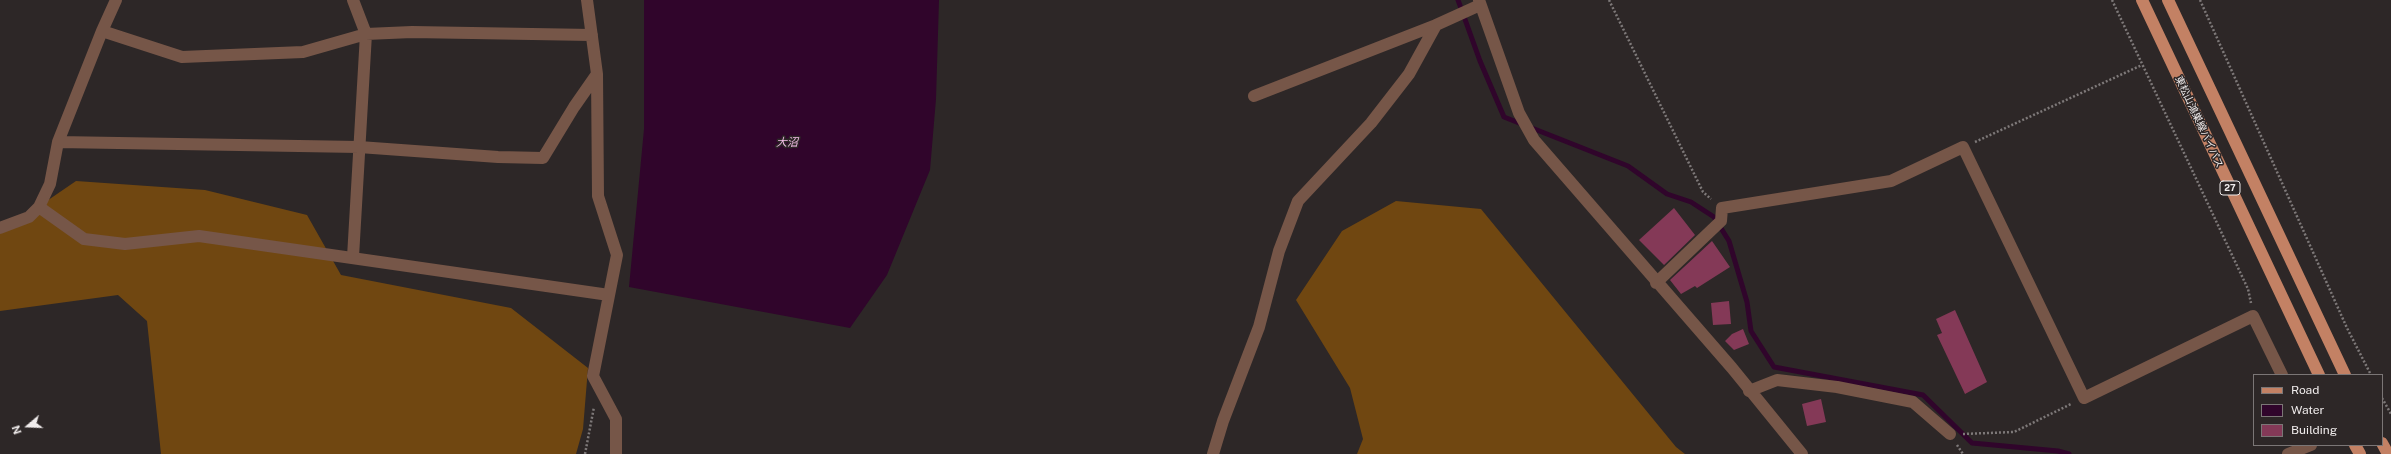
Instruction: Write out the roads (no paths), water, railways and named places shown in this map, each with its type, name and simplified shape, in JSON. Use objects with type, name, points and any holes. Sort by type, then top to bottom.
[{"type":"main road","name":"東松山鴻巣線バイパス","points":[[2142,0],[2319,374]]},
{"type":"main road","name":"27","points":[[2168,0],[2345,374]]},
{"type":"main road","points":[[2383,445],[2388,454]]},
{"type":"street","points":[[0,228],[29,217],[39,207],[50,184],[58,142],[102,30],[116,0]]},
{"type":"street","points":[[353,0],[366,34],[354,257]]},
{"type":"street","points":[[587,0],[597,74],[598,196],[617,255],[593,376],[616,419],[616,454]]},
{"type":"street","points":[[1254,96],[1436,26],[1479,2],[1520,113],[1534,140],[1802,454]]},
{"type":"street","points":[[1213,454],[1223,421],[1259,327],[1279,252],[1298,201],[1372,123],[1410,74],[1436,26]]},
{"type":"street","points":[[102,30],[182,57],[303,52],[366,34],[412,32],[592,34]]},
{"type":"street","points":[[58,142],[359,147],[498,157],[543,158],[574,107],[597,74]]},
{"type":"street","points":[[1656,283],[1721,221],[1722,208],[1891,181],[1963,147],[2084,398],[2253,316],[2282,374]]},
{"type":"street","points":[[39,207],[84,239],[125,244],[199,236],[354,257],[609,296]]},
{"type":"street","points":[[1749,391],[1777,380],[1837,387],[1913,402],[1950,434]]},
{"type":"street","points":[[2288,454],[2308,446]]},
{"type":"water","name":"大沼","points":[[644,0],[939,0],[936,99],[930,170],[887,275],[850,328],[629,287],[644,129]]},
{"type":"waterway","points":[[1458,0],[1480,61],[1504,117],[1628,166],[1667,194],[1691,202],[1714,217],[1729,241],[1747,302],[1751,331],[1774,367],[1923,395],[1972,443],[2058,451],[2069,454]]}]
